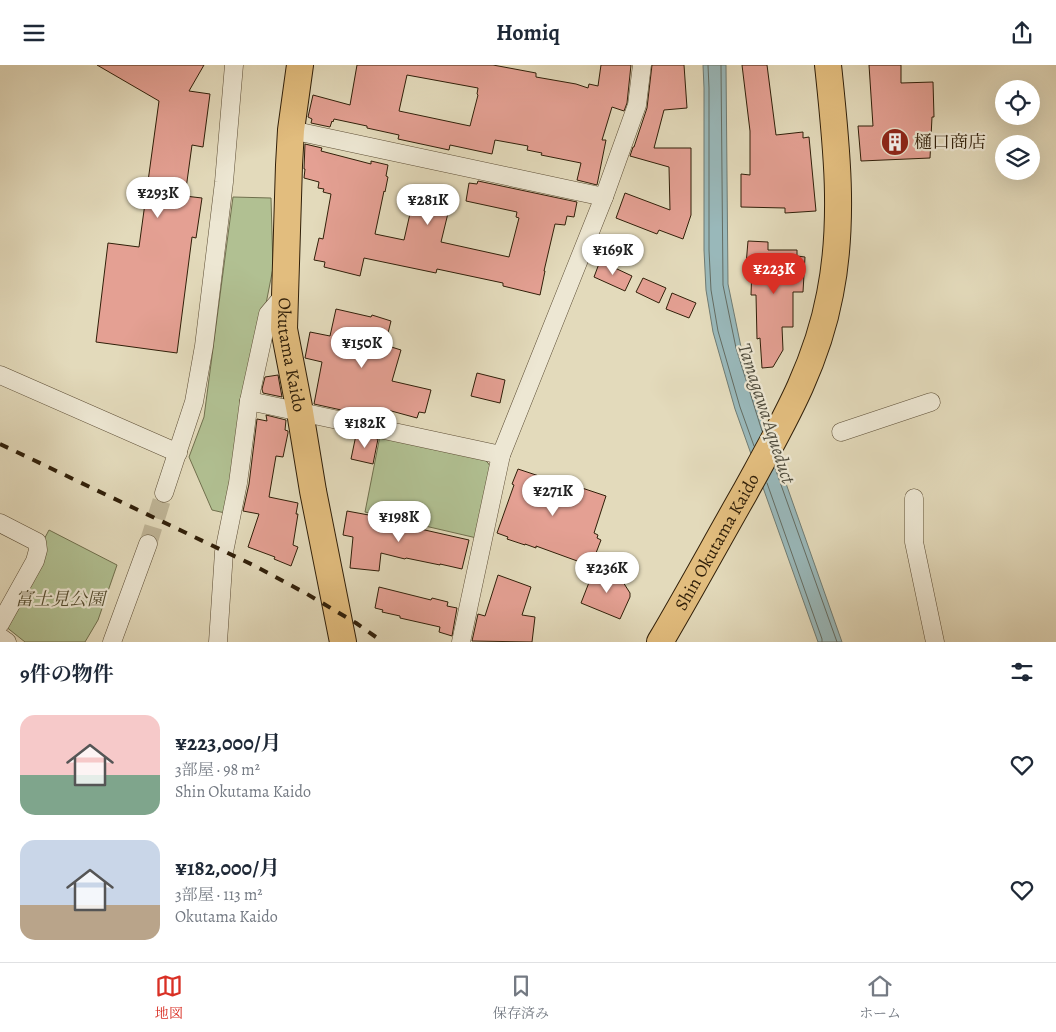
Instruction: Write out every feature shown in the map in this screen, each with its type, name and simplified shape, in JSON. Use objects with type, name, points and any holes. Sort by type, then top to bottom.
[{"type":"main road","name":"Okutama Kaido","points":[[300,65],[288,165],[284,329],[313,491],[343,642]]},
{"type":"main road","name":"Shin Okutama Kaido","points":[[660,642],[790,410],[814,356],[830,295],[838,237],[835,133],[828,65]]},
{"type":"street","points":[[164,493],[194,402],[204,346],[224,182],[234,65]]},
{"type":"street","points":[[461,642],[500,455],[604,197],[637,105],[642,65]]},
{"type":"street","points":[[291,130],[604,197]]},
{"type":"street","points":[[218,642],[224,552],[230,530],[238,483],[249,401],[268,314],[285,294]]},
{"type":"street","points":[[0,375],[178,453]]},
{"type":"street","points":[[249,401],[500,455]]},
{"type":"street","points":[[841,432],[931,402]]},
{"type":"street","points":[[914,498],[914,541],[935,642]]},
{"type":"street","points":[[0,523],[37,543],[38,550],[35,561],[0,625]]},
{"type":"street","points":[[112,642],[148,544]]},
{"type":"street","points":[[0,637],[7,642]]},
{"type":"green space","points":[[233,197],[271,198],[273,268],[225,513],[212,510],[189,457],[204,417]]},
{"type":"green space","points":[[380,436],[484,459],[488,463],[492,469],[481,539],[365,512]]},
{"type":"green space","name":"富士見公園","points":[[49,530],[117,565],[98,620],[85,642],[25,642],[0,622]]},
{"type":"water","points":[[703,65],[726,65],[728,284],[741,347],[759,407],[842,642],[818,642],[735,409],[713,332],[706,290],[704,250]]},
{"type":"building","points":[[97,65],[204,65],[189,91],[210,94],[203,147],[192,145],[185,196],[202,198],[196,238],[192,237],[177,353],[96,342],[108,243],[139,247],[159,101]]},
{"type":"building","points":[[357,65],[493,65],[536,73],[536,77],[588,88],[589,84],[598,86],[601,65],[631,65],[627,103],[624,111],[612,107],[602,140],[606,140],[597,185],[577,180],[581,163],[541,155],[542,153],[527,150],[528,146],[495,140],[492,154],[450,145],[449,150],[398,139],[399,135],[334,119],[330,127],[311,123],[312,119],[308,117],[313,95],[350,105]],"holes":[[[407,75],[478,88],[470,126],[399,111]]]},
{"type":"building","points":[[652,65],[684,65],[687,108],[664,110],[654,148],[691,148],[691,215],[683,239],[659,230],[657,234],[616,218],[625,193],[670,210],[669,167],[630,156],[647,108]]},
{"type":"building","points":[[742,65],[767,65],[776,135],[803,132],[803,138],[809,137],[816,211],[785,213],[785,208],[741,207],[741,174],[750,175],[750,131]]},
{"type":"building","points":[[869,65],[901,65],[901,83],[933,82],[934,117],[932,117],[930,158],[861,161],[858,126],[873,126]]},
{"type":"building","points":[[305,144],[322,148],[321,151],[371,164],[371,161],[388,165],[386,176],[388,177],[375,234],[404,240],[414,196],[450,205],[441,242],[509,257],[519,218],[516,217],[517,212],[466,201],[469,183],[477,184],[478,181],[577,202],[574,217],[567,216],[565,225],[555,224],[540,295],[503,286],[503,283],[437,269],[436,273],[364,258],[360,276],[324,267],[325,262],[314,260],[319,238],[323,239],[331,194],[323,192],[324,189],[318,188],[319,182],[304,178]]},
{"type":"building","points":[[748,241],[768,242],[768,250],[797,250],[797,256],[805,257],[803,292],[793,292],[793,327],[782,327],[783,350],[773,367],[762,368],[760,338],[757,339],[756,295],[751,295],[752,266],[746,265]]},
{"type":"building","points":[[600,261],[632,276],[625,291],[594,277]]},
{"type":"building","points":[[643,278],[666,288],[659,303],[636,292]]},
{"type":"building","points":[[672,293],[696,303],[689,318],[666,309]]},
{"type":"building","points":[[336,309],[371,317],[372,315],[391,321],[385,345],[401,350],[392,381],[431,390],[425,413],[419,412],[417,418],[384,409],[382,419],[314,404],[322,362],[305,358],[310,332],[330,336]]},
{"type":"building","points":[[477,373],[505,380],[500,403],[471,396]]},
{"type":"building","points":[[278,375],[282,397],[263,393],[265,377]]},
{"type":"building","points":[[266,415],[286,420],[285,430],[288,431],[283,457],[276,456],[269,497],[298,503],[293,545],[298,547],[291,566],[274,559],[275,557],[248,547],[259,514],[243,511],[249,484],[257,419],[267,421]]},
{"type":"building","points":[[356,435],[378,439],[373,464],[351,459]]},
{"type":"building","points":[[518,469],[581,490],[582,488],[606,496],[594,533],[601,540],[591,566],[536,546],[536,548],[507,539],[508,537],[497,533]]},
{"type":"building","points":[[347,511],[385,518],[385,521],[469,540],[462,569],[381,553],[379,571],[350,568],[353,537],[343,535]]},
{"type":"building","points":[[595,567],[617,577],[623,582],[630,593],[620,619],[581,603]]},
{"type":"building","points":[[498,575],[531,587],[522,615],[535,617],[532,642],[472,641],[478,614],[485,616]]},
{"type":"building","points":[[379,587],[431,600],[432,598],[448,602],[447,606],[457,608],[452,636],[439,632],[440,627],[400,618],[400,616],[382,612],[383,610],[375,608]]},
{"type":"tunnel","points":[[148,544],[164,493]]},
{"type":"railway","points":[[0,444],[253,565],[356,623],[383,642]]},
{"type":"place","name":"樋口商店","points":[[895,142]]},
{"type":"water label","name":"Tamagawa Aqueduct","points":[[767,413]]}]
